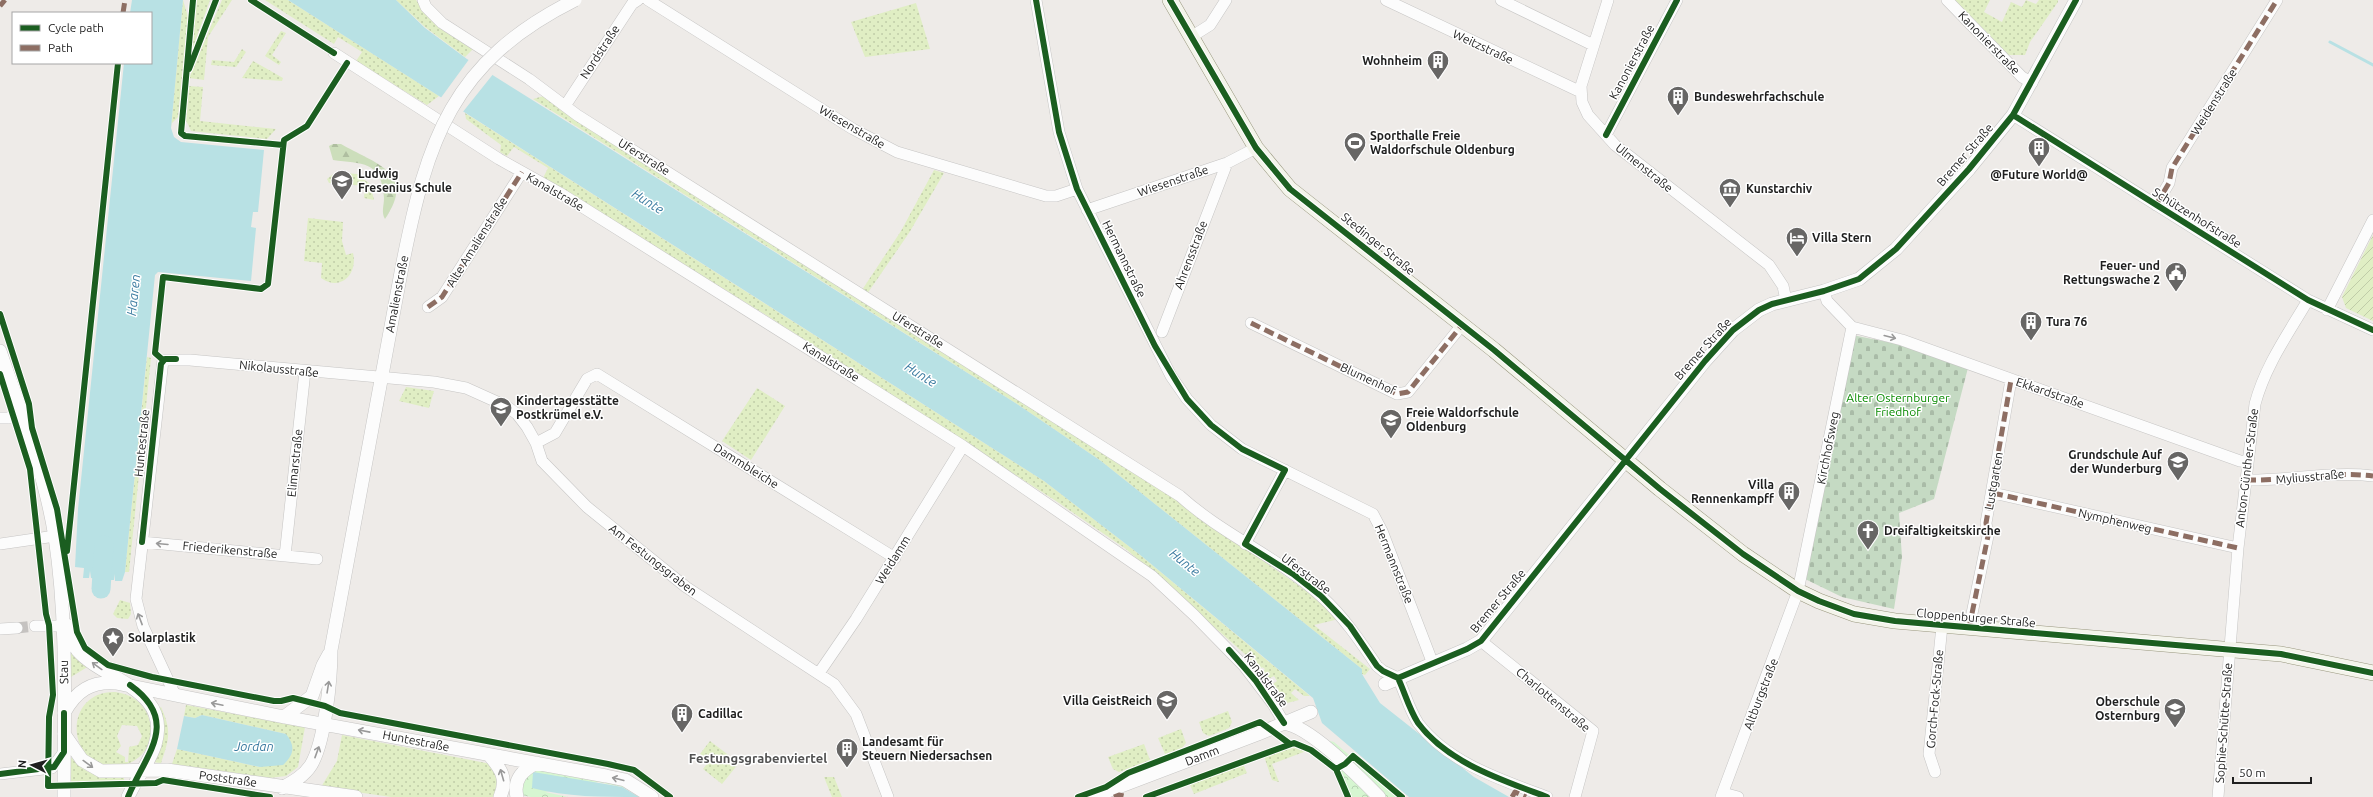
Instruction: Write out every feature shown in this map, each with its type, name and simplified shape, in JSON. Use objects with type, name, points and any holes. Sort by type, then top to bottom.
[{"type":"main road","name":"Stedinger Straße","points":[[1170,0],[1256,148],[1290,189],[1462,325],[1625,460]]},
{"type":"main road","name":"Cloppenburger Straße","points":[[1625,460],[1743,554],[1798,591],[1854,614],[1895,621],[1942,626],[2288,655],[2373,673]]},
{"type":"street","name":"Uferstraße","points":[[423,0],[426,7],[442,23],[529,79],[565,106],[1180,496],[1193,508],[1299,579],[1321,596],[1350,626],[1377,666],[1383,671],[1398,678]]},
{"type":"street","name":"Amalienstraße","points":[[282,788],[293,782],[310,767],[318,750],[331,667],[331,650],[391,325],[414,208],[431,150],[450,110],[475,75],[505,46],[554,12],[575,0]]},
{"type":"street","name":"Nordstraße","points":[[565,106],[632,4],[638,0]]},
{"type":"street","name":"Wiesenstraße","points":[[648,0],[853,129],[897,152],[1046,196],[1056,196],[1077,189]]},
{"type":"street","name":"Hermannstraße","points":[[1036,0],[1059,132],[1077,189],[1155,346],[1186,399],[1211,425],[1242,449],[1373,514],[1382,531],[1433,664]]},
{"type":"street","points":[[1191,36],[1210,25],[1226,0]]},
{"type":"street","name":"Weitzstraße","points":[[1386,0],[1581,92]]},
{"type":"street","points":[[1501,0],[1593,45]]},
{"type":"street","name":"Ulmenstraße","points":[[1608,0],[1583,75],[1581,92],[1582,102],[1588,115],[1606,135],[1645,169],[1770,265],[1783,286],[1786,300]]},
{"type":"street","name":"Kanonierstraße","points":[[1606,135],[1678,0]]},
{"type":"street","name":"Kanonierstraße","points":[[1947,0],[2022,77],[2032,83]]},
{"type":"street","name":"Bremer Straße","points":[[1385,684],[1433,664],[1481,641],[1705,361],[1733,330],[1759,310],[1786,300],[1824,291],[1859,279],[1896,249],[1969,169],[2014,115],[2076,0]]},
{"type":"street","name":"Weidenstraße","points":[[2156,205],[2169,183],[2172,168],[2277,0]]},
{"type":"street","name":"Kanalstraße","points":[[334,53],[522,172],[560,193],[963,446],[1152,576],[1244,666],[1273,704],[1284,723]]},
{"type":"street","name":"Schützenhofstraße","points":[[2014,115],[2308,300],[2373,330]]},
{"type":"street","name":"Wiesenstraße","points":[[1087,210],[1227,163],[1256,148]]},
{"type":"street","name":"Ahrensstraße","points":[[1162,332],[1227,163]]},
{"type":"street","name":"Alte Amalienstraße","points":[[428,307],[442,297],[522,172]]},
{"type":"street","points":[[2327,310],[2373,220]]},
{"type":"street","points":[[1824,291],[1827,301],[1852,327]]},
{"type":"street","name":"Anton-Günther-Straße","points":[[2230,649],[2238,548],[2255,404],[2260,385],[2268,367],[2308,300]]},
{"type":"street","name":"Blumenhof","points":[[1251,323],[1397,394],[1408,392],[1462,325]]},
{"type":"street","name":"Ekkardstraße","points":[[1852,327],[1902,340],[2240,461],[2248,462]]},
{"type":"street","name":"Kirchhofsweg","points":[[1798,591],[1852,327]]},
{"type":"street","name":"Stau","points":[[0,351],[21,413],[50,512],[55,536],[63,610],[64,797]]},
{"type":"street","name":"Huntestraße","points":[[175,695],[150,643],[136,607],[161,364],[166,359],[176,359]]},
{"type":"street","name":"Nikolausstraße","points":[[176,359],[382,377]]},
{"type":"street","name":"Elimarstraße","points":[[285,556],[304,371]]},
{"type":"street","name":"Dammbleiche","points":[[536,442],[555,433],[587,379],[597,374],[894,558]]},
{"type":"street","name":"Am Festungsgraben","points":[[382,377],[447,384],[481,394],[506,406],[517,414],[536,442],[542,461],[559,480],[617,532],[686,587],[834,684],[856,714],[888,797]]},
{"type":"street","name":"Lustgarten","points":[[1969,628],[1988,536],[1986,523],[1993,493],[2011,380]]},
{"type":"street","points":[[0,418],[8,418],[21,413]]},
{"type":"street","name":"Weidamm","points":[[819,673],[856,619],[963,446]]},
{"type":"street","points":[[1245,544],[1285,470]]},
{"type":"street","name":"Myliusstraße","points":[[2246,480],[2272,481],[2352,473],[2373,476]]},
{"type":"street","name":"Nymphenweg","points":[[1993,493],[2238,548]]},
{"type":"street","points":[[0,544],[55,536]]},
{"type":"street","name":"Friederikenstraße","points":[[142,542],[317,559]]},
{"type":"street","name":"Altburgstraße","points":[[1722,795],[1798,591]]},
{"type":"street","name":"Stau","points":[[63,610],[72,641],[78,650],[98,668],[130,685]]},
{"type":"street","points":[[35,626],[63,626]]},
{"type":"street","name":"Gorch-Fock-Straße","points":[[1935,772],[1929,754],[1942,626]]},
{"type":"street","points":[[0,629],[17,628]]},
{"type":"street","name":"Charlottenstraße","points":[[1481,641],[1593,731],[1574,797]]},
{"type":"street","name":"Sophie-Schütte-Straße","points":[[2218,797],[2230,649]]},
{"type":"street","name":"Amalienstraße","points":[[284,717],[312,696],[323,665],[331,650]]},
{"type":"street","points":[[1398,678],[1409,708],[1419,724],[1444,748],[1467,764],[1547,797]]},
{"type":"street","name":"Huntestraße","points":[[64,713],[77,694],[89,686],[106,682],[130,685],[284,717],[625,780],[652,797]]},
{"type":"street","points":[[128,797],[155,744],[157,724],[146,699],[130,685]]},
{"type":"street","name":"Damm","points":[[1092,797],[1311,712]]},
{"type":"street","points":[[1284,723],[1298,729],[1326,748],[1379,797]]},
{"type":"street","points":[[64,734],[76,754],[93,768],[111,772],[142,771]]},
{"type":"street","points":[[0,774],[52,768],[64,752]]},
{"type":"street","points":[[490,756],[503,772],[503,787],[500,797]]},
{"type":"street","points":[[517,797],[516,784],[520,775],[525,768],[537,763]]},
{"type":"street","name":"Poststraße","points":[[142,771],[170,770],[336,796],[356,797]]},
{"type":"street","points":[[1722,795],[1738,797]]},
{"type":"green space","points":[[183,0],[188,17],[178,117],[172,123],[171,128]]},
{"type":"green space","points":[[196,0],[210,0],[191,53]]},
{"type":"green space","points":[[222,0],[232,0],[208,37],[204,80],[189,78]]},
{"type":"green space","points":[[265,0],[288,0],[439,96],[427,105],[356,61],[362,52],[338,37],[334,44]]},
{"type":"green space","points":[[396,0],[416,0],[439,26],[474,48],[465,57],[425,27]]},
{"type":"green space","points":[[1954,0],[1990,0],[1984,12],[2002,22],[2011,2],[2022,7],[2026,0],[2036,4],[2039,0],[2058,0],[2058,2],[2030,42],[2025,55],[2007,55]]},
{"type":"green space","points":[[916,3],[930,49],[865,57],[851,22]]},
{"type":"green space","points":[[281,31],[286,33],[272,55],[281,62],[279,65],[265,56]]},
{"type":"green space","points":[[242,49],[246,52],[236,67],[211,65],[212,60],[234,62]]},
{"type":"green space","points":[[253,61],[283,78],[282,81],[242,78]]},
{"type":"green space","points":[[188,86],[203,87],[200,121],[276,129],[267,139],[191,131],[185,118]]},
{"type":"green space","points":[[547,95],[1177,500],[1324,603],[1339,619],[1314,625],[1370,669],[1365,675],[1362,674],[1362,669],[1101,461],[1017,404],[533,99]]},
{"type":"green space","points":[[465,113],[1044,481],[1139,554],[1310,696],[1304,696],[1295,689],[1291,693],[1299,700],[1287,703],[1273,684],[1277,681],[1274,676],[1270,678],[1261,674],[1265,669],[1262,667],[1259,671],[1247,656],[1126,549],[1056,501],[766,315],[543,178],[548,168],[514,147],[507,156],[500,152],[501,145],[466,119]]},
{"type":"green space","points":[[333,144],[341,144],[378,164],[387,171],[394,180],[397,190],[394,203],[385,219],[383,211],[384,198],[379,177],[374,170],[368,166],[352,162],[333,160],[329,146]]},
{"type":"green space","points":[[934,170],[944,173],[909,233],[867,294],[862,290],[901,231]]},
{"type":"green space","points":[[333,174],[357,174],[370,184],[374,200],[364,198],[365,186],[329,183],[327,179]]},
{"type":"green space","points":[[308,218],[343,222],[342,241],[346,255],[353,253],[354,261],[350,274],[341,282],[328,282],[321,278],[322,263],[304,261]]},
{"type":"green space","points":[[2373,235],[2373,321],[2346,308],[2342,297]]},
{"type":"green space","name":"Alter Osternburger Friedhof","points":[[1852,335],[1903,345],[1969,364],[1934,499],[1899,513],[1902,557],[1894,609],[1842,597],[1805,579]]},
{"type":"green space","points":[[147,357],[151,358],[129,572],[125,572]]},
{"type":"green space","points":[[406,387],[434,391],[429,408],[399,401]]},
{"type":"green space","points":[[757,388],[785,406],[751,460],[722,441]]},
{"type":"green space","points":[[120,600],[130,603],[131,614],[128,619],[117,618],[113,614]]},
{"type":"green space","points":[[69,651],[89,666],[71,677]]},
{"type":"green space","points":[[115,692],[131,697],[142,706],[149,717],[151,730],[149,743],[142,755],[130,763],[114,766],[98,763],[86,754],[79,742],[77,729],[79,715],[86,703],[98,695]],"holes":[[[122,725],[137,726],[142,736],[138,745],[129,747],[128,762],[125,762],[125,757],[116,752],[121,746],[117,736]]]},
{"type":"green space","points":[[186,705],[305,727],[298,767],[286,776],[269,778],[172,764],[177,749],[260,767],[286,734],[202,715],[195,718],[184,716]]},
{"type":"green space","points":[[161,707],[167,722],[168,735],[166,748],[161,763],[151,762],[159,708]]},
{"type":"green space","points":[[1228,711],[1232,722],[1229,728],[1209,736],[1203,733],[1199,722]]},
{"type":"green space","points":[[1181,729],[1186,743],[1182,748],[1165,754],[1158,738]]},
{"type":"green space","points":[[342,735],[491,764],[500,782],[494,797],[391,797],[321,787],[337,761]]},
{"type":"green space","points":[[710,741],[739,763],[722,784],[703,769],[709,761],[700,754]]},
{"type":"green space","points":[[1330,741],[1334,742],[1398,797],[1386,797],[1372,780],[1328,745]]},
{"type":"green space","points":[[1144,744],[1150,760],[1119,772],[1113,769],[1108,757]]},
{"type":"green space","points":[[1294,744],[1309,750],[1272,764],[1279,782],[1272,780],[1264,756]]},
{"type":"green space","points":[[70,756],[87,771],[100,776],[124,778],[124,781],[70,782]]},
{"type":"green space","points":[[1243,764],[1247,773],[1194,794],[1190,785]]},
{"type":"green space","points":[[1341,768],[1371,797],[1352,797],[1337,770]]},
{"type":"green space","points":[[536,769],[623,785],[642,797],[622,787],[598,782],[545,792],[568,797],[531,797],[521,795],[521,780]]},
{"type":"green space","points":[[824,777],[834,777],[842,797],[832,797]]},
{"type":"water","points":[[132,0],[183,0],[171,128],[174,137],[181,142],[264,150],[258,212],[253,212],[251,227],[256,228],[251,281],[158,272],[155,275],[125,572],[122,581],[115,581],[115,574],[114,580],[108,580],[108,571],[98,570],[97,579],[91,578],[90,571],[89,578],[83,578],[84,568],[75,567],[78,509],[124,64],[152,64],[152,12],[130,12]]},
{"type":"water","name":"Hunte","points":[[288,0],[396,0],[425,28],[467,59],[1017,404],[1101,461],[1362,669],[1362,674],[1380,703],[1474,777],[1509,797],[1409,797],[1322,723],[1313,698],[1139,554],[1044,481]]},
{"type":"water","name":"Jordan","points":[[202,715],[286,734],[291,742],[292,753],[283,765],[260,767],[177,749],[184,716],[195,718]]},
{"type":"water","points":[[533,772],[622,787],[639,797],[598,797],[571,795],[532,788]]},
{"type":"pier","points":[[470,58],[494,73],[462,113],[440,99]]},
{"type":"waterway","points":[[2330,42],[2373,65]]},
{"type":"waterway","name":"Haaren","points":[[101,589],[104,545]]},
{"type":"tunnel","points":[[17,628],[35,626]]},
{"type":"marked path","points":[[0,6],[5,0]]},
{"type":"marked path","points":[[123,12],[125,0]]},
{"type":"marked path","points":[[2156,205],[2169,183],[2172,168],[2277,0]]},
{"type":"marked path","points":[[428,307],[442,297],[522,172]]},
{"type":"marked path","points":[[1251,323],[1397,394],[1408,392],[1462,325]]},
{"type":"marked path","points":[[1969,628],[1988,536],[1986,523],[2011,380]]},
{"type":"marked path","points":[[2246,480],[2325,475],[2373,476]]},
{"type":"marked path","points":[[1993,493],[2238,548]]},
{"type":"marked path","points":[[1512,797],[1515,792],[1526,797]]},
{"type":"marked path","points":[[1114,797],[1119,795],[1128,797]]},
{"type":"cycle path","points":[[193,0],[181,133],[185,136],[283,145]]},
{"type":"cycle path","points":[[189,69],[216,0]]},
{"type":"cycle path","points":[[251,0],[334,53]]},
{"type":"cycle path","points":[[1036,0],[1059,132],[1077,189],[1155,346],[1187,399],[1211,425],[1242,449],[1285,470],[1245,544],[1293,574],[1321,596],[1350,626],[1377,666],[1383,671],[1398,678]]},
{"type":"cycle path","points":[[1170,0],[1256,148],[1290,189],[1494,350],[1660,489],[1743,554],[1798,591],[1819,601],[1854,614],[1895,621],[2281,654],[2373,673]]},
{"type":"cycle path","points":[[1606,135],[1677,0]]},
{"type":"cycle path","points":[[1398,678],[1467,649],[1481,641],[1705,361],[1733,330],[1759,310],[1772,304],[1824,291],[1859,279],[1896,249],[1969,169],[2013,115],[2076,0]]},
{"type":"cycle path","points":[[163,360],[155,353],[163,277],[261,289],[268,284],[284,140],[307,126],[347,63]]},
{"type":"cycle path","points":[[67,551],[118,64]]},
{"type":"cycle path","points":[[2013,115],[2308,300],[2373,330]]},
{"type":"cycle path","points":[[0,314],[29,404],[32,428],[57,509],[77,632],[85,648],[108,665],[152,677],[274,701],[293,698],[325,706],[340,713],[634,770],[670,797]]},
{"type":"cycle path","points":[[142,542],[161,364],[165,359],[176,359]]},
{"type":"cycle path","points":[[0,374],[30,469],[46,614],[49,625],[53,695],[49,717],[48,786],[156,783],[163,780],[270,797]]},
{"type":"cycle path","points":[[1229,650],[1256,681],[1284,723]]},
{"type":"cycle path","points":[[1398,678],[1418,723],[1430,737],[1444,749],[1460,760],[1494,777],[1547,797]]},
{"type":"cycle path","points":[[128,797],[150,753],[155,739],[157,726],[154,712],[146,699],[130,685]]},
{"type":"cycle path","points":[[0,774],[54,767],[64,752],[64,713]]},
{"type":"cycle path","points":[[1078,797],[1106,787],[1128,773],[1260,722],[1290,744]]},
{"type":"cycle path","points":[[1146,797],[1294,743],[1311,750],[1336,769],[1348,797]]},
{"type":"cycle path","points":[[1336,769],[1345,764],[1353,756],[1402,797]]},
{"type":"place","name":"Wohnheim","points":[[1438,80]]},
{"type":"place","name":"Bundeswehrfachschule","points":[[1678,116]]},
{"type":"place","name":"Sporthalle Freie Waldorfschule Oldenburg","points":[[1355,162]]},
{"type":"place","name":"@Future World@","points":[[2039,168]]},
{"type":"place","name":"Ludwig Fresenius Schule","points":[[342,200]]},
{"type":"place","name":"Kunstarchiv","points":[[1730,208]]},
{"type":"place","name":"Villa Stern","points":[[1797,258]]},
{"type":"place","name":"Feuer- und Rettungswache 2","points":[[2176,292]]},
{"type":"place","name":"Tura 76","points":[[2031,342]]},
{"type":"place","name":"Kindertagesstätte Postkrümel e.V.","points":[[501,428]]},
{"type":"place","name":"Freie Waldorfschule Oldenburg","points":[[1391,440]]},
{"type":"place","name":"Grundschule Auf der Wunderburg","points":[[2178,482]]},
{"type":"place","name":"Villa Rennenkampff","points":[[1789,512]]},
{"type":"place","name":"Dreifaltigkeitskirche","points":[[1868,550]]},
{"type":"place","name":"Solarplastik","points":[[113,658]]},
{"type":"place","name":"Villa GeistReich","points":[[1167,720]]},
{"type":"place","name":"Oberschule Osternburg","points":[[2175,728]]},
{"type":"place","name":"Cadillac","points":[[682,734]]},
{"type":"place","name":"Landesamt für Steuern Niedersachsen","points":[[847,768]]},
{"type":"district","name":"Festungsgrabenviertel","points":[[758,758]]}]
